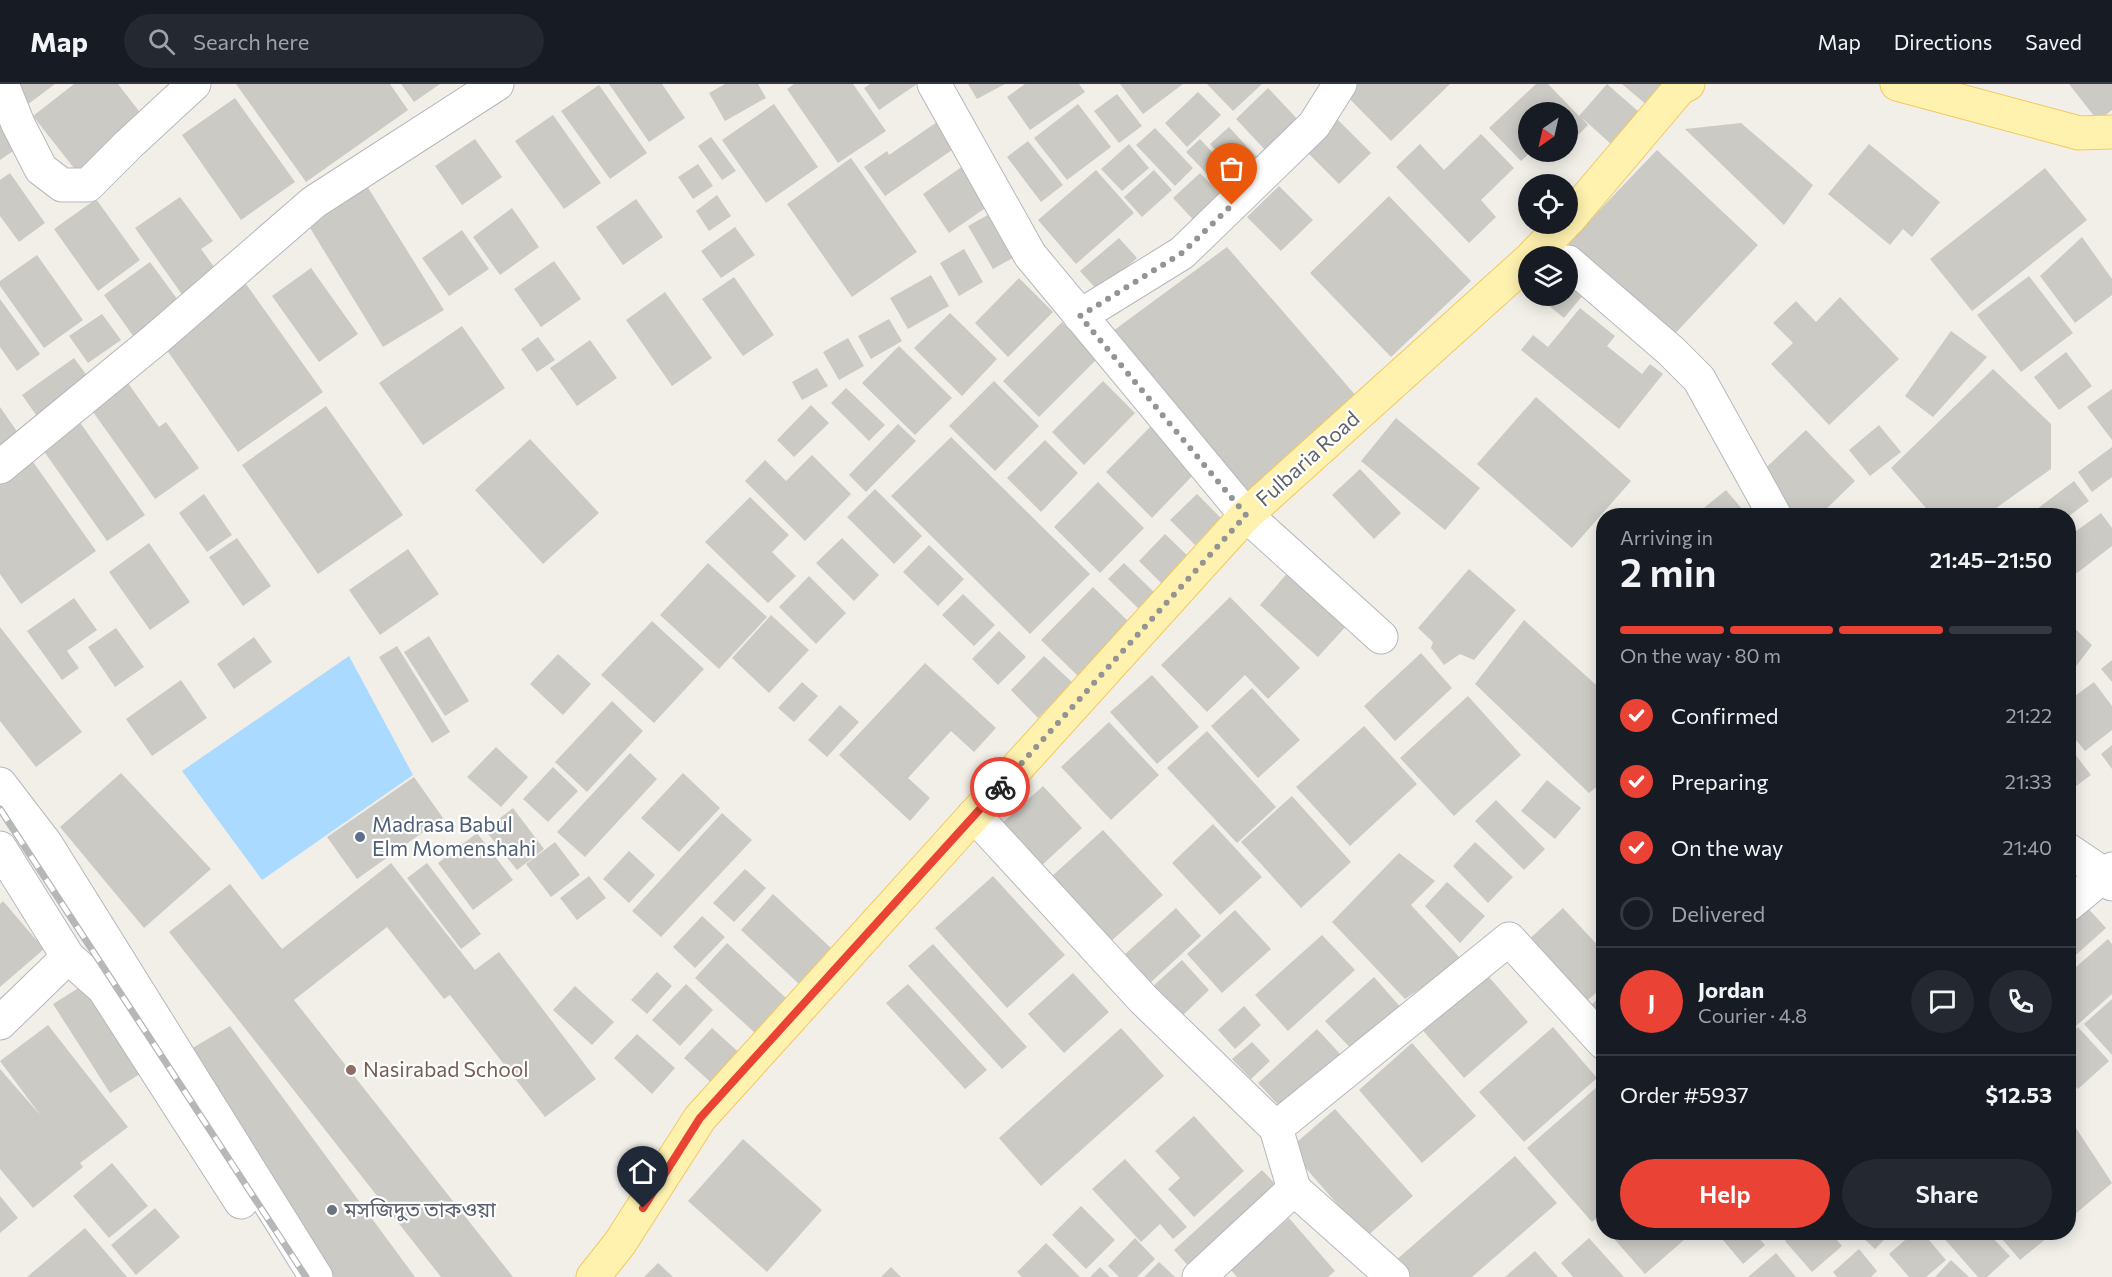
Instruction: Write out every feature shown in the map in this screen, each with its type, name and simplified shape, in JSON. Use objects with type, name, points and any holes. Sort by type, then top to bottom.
[{"type":"main road","points":[[1897,84],[2079,133],[2112,132]]},
{"type":"main road","points":[[1578,208],[1682,85]]},
{"type":"main road","name":"Fulbaria Road","points":[[593,1277],[620,1243],[700,1118],[1246,515],[1518,279]]},
{"type":"street","points":[[2,84],[18,124],[41,169],[62,185],[88,185],[194,84]]},
{"type":"street","points":[[0,467],[156,339],[314,202],[497,84]]},
{"type":"street","points":[[934,84],[1030,255],[1246,515],[1381,638]]},
{"type":"street","points":[[1080,316],[1182,253],[1314,125],[1340,84]]},
{"type":"street","points":[[1578,274],[1671,351],[1699,379],[1771,508]]},
{"type":"street","points":[[0,784],[46,844],[316,1277]]},
{"type":"street","points":[[974,815],[1143,999],[1276,1128],[1294,1189],[1393,1277]]},
{"type":"street","points":[[0,848],[68,957],[104,989],[290,1277]]},
{"type":"street","points":[[2076,855],[2110,876],[2076,900]]},
{"type":"street","points":[[1276,1128],[1509,939],[1596,1034]]},
{"type":"street","points":[[0,1023],[68,957]]},
{"type":"street","points":[[1199,1277],[1294,1189]]},
{"type":"water","points":[[349,656],[413,775],[262,880],[182,771]]},
{"type":"building","points":[[4,84],[55,84],[23,108]]},
{"type":"building","points":[[74,84],[118,84],[145,119],[77,172],[33,116]]},
{"type":"building","points":[[236,84],[390,84],[408,110],[306,182]]},
{"type":"building","points":[[401,84],[440,84],[414,102]]},
{"type":"building","points":[[609,84],[662,84],[685,118],[649,142]]},
{"type":"building","points":[[725,84],[758,84],[766,98],[725,121],[709,93]]},
{"type":"building","points":[[794,84],[853,84],[886,131],[838,163],[787,89]]},
{"type":"building","points":[[870,84],[917,84],[879,110],[864,88]]},
{"type":"building","points":[[968,84],[1005,84],[977,99]]},
{"type":"building","points":[[1025,84],[1079,84],[1085,92],[1030,130],[1007,97]]},
{"type":"building","points":[[1120,84],[1183,84],[1143,114]]},
{"type":"building","points":[[1207,84],[1262,84],[1233,111]]},
{"type":"building","points":[[1347,84],[1450,84],[1391,141],[1341,90]]},
{"type":"building","points":[[1536,84],[1548,84],[1565,102],[1518,102],[1518,158],[1489,128]]},
{"type":"building","points":[[1607,84],[1640,113],[1612,145],[1581,117],[1588,125],[1578,135],[1578,115]]},
{"type":"building","points":[[1622,84],[1667,84],[1648,106]]},
{"type":"building","points":[[2069,84],[2112,84],[2112,110],[2098,121]]},
{"type":"building","points":[[599,85],[647,153],[610,179],[561,111]]},
{"type":"building","points":[[1268,88],[1301,123],[1269,154],[1236,119]]},
{"type":"building","points":[[1198,92],[1221,115],[1187,147],[1165,123]]},
{"type":"building","points":[[1117,94],[1142,126],[1119,143],[1094,111]]},
{"type":"building","points":[[235,98],[295,182],[241,220],[182,135]]},
{"type":"building","points":[[774,104],[818,167],[766,203],[722,140]]},
{"type":"building","points":[[1078,104],[1111,147],[1067,180],[1034,138]]},
{"type":"building","points":[[553,115],[601,183],[564,209],[515,141]]},
{"type":"building","points":[[1337,119],[1371,153],[1339,184],[1305,150]]},
{"type":"building","points":[[0,120],[19,147],[0,160]]},
{"type":"building","points":[[937,122],[955,148],[885,196],[864,167],[887,151],[889,155]]},
{"type":"building","points":[[1741,123],[1813,185],[1784,225],[1685,129]]},
{"type":"building","points":[[1229,127],[1264,165],[1245,182],[1210,144]]},
{"type":"building","points":[[1155,128],[1193,168],[1175,186],[1136,145]]},
{"type":"building","points":[[1481,134],[1514,168],[1481,200],[1496,217],[1469,243],[1396,167],[1420,144],[1444,170]]},
{"type":"building","points":[[711,137],[736,171],[722,180],[698,146]]},
{"type":"building","points":[[475,139],[502,177],[462,205],[435,166]]},
{"type":"building","points":[[1200,139],[1227,168],[1214,181],[1186,152]]},
{"type":"building","points":[[1028,141],[1063,185],[1041,202],[1007,157]]},
{"type":"building","points":[[1129,144],[1149,168],[1122,191],[1101,169]]},
{"type":"building","points":[[1869,144],[1940,202],[1912,237],[1903,229],[1890,245],[1828,194]]},
{"type":"building","points":[[1657,150],[1758,245],[1670,339],[1578,252],[1578,246],[1571,246],[1568,243]]},
{"type":"building","points":[[851,158],[917,252],[852,297],[787,204]]},
{"type":"building","points":[[698,164],[713,186],[693,199],[678,177]]},
{"type":"building","points":[[963,166],[990,205],[949,233],[923,194]]},
{"type":"building","points":[[2045,168],[2087,220],[1972,311],[1930,259]]},
{"type":"building","points":[[1096,170],[1134,213],[1076,264],[1038,220]]},
{"type":"building","points":[[1154,170],[1172,190],[1142,217],[1124,197]]},
{"type":"building","points":[[10,173],[45,223],[19,242],[0,216],[0,180]]},
{"type":"building","points":[[1200,173],[1226,200],[1199,226],[1173,198]]},
{"type":"building","points":[[1233,174],[1244,186],[1230,200],[1219,188]]},
{"type":"building","points":[[367,186],[444,310],[383,347],[307,223]]},
{"type":"building","points":[[1279,186],[1313,220],[1281,251],[1247,217]]},
{"type":"building","points":[[717,195],[731,216],[709,231],[696,211]]},
{"type":"building","points":[[1389,196],[1471,281],[1391,357],[1310,273]]},
{"type":"building","points":[[180,197],[213,241],[201,249],[223,279],[188,303],[135,228]]},
{"type":"building","points":[[96,199],[140,260],[98,291],[54,229]]},
{"type":"building","points":[[636,199],[663,237],[623,265],[596,227]]},
{"type":"building","points":[[512,208],[539,247],[500,275],[473,237]]},
{"type":"building","points":[[993,212],[1018,255],[993,269],[968,226]]},
{"type":"building","points":[[735,227],[755,255],[721,278],[701,251]]},
{"type":"building","points":[[462,230],[489,269],[449,296],[422,258]]},
{"type":"building","points":[[2082,237],[2112,279],[2112,295],[2075,323],[2040,276]]},
{"type":"building","points":[[1119,238],[1137,258],[1099,292],[1080,271]]},
{"type":"building","points":[[1227,247],[1357,397],[1243,497],[1113,331]]},
{"type":"building","points":[[964,249],[983,282],[959,296],[940,263]]},
{"type":"building","points":[[37,255],[83,320],[44,348],[0,286],[0,281]]},
{"type":"building","points":[[554,261],[581,299],[541,327],[514,289]]},
{"type":"building","points":[[150,262],[183,307],[136,340],[104,295]]},
{"type":"building","points":[[311,268],[358,334],[319,362],[272,296]]},
{"type":"building","points":[[931,275],[949,306],[908,329],[890,298]]},
{"type":"building","points":[[2029,276],[2073,333],[2021,372],[1977,315]]},
{"type":"building","points":[[734,277],[774,335],[743,356],[702,299]]},
{"type":"building","points":[[1019,278],[1053,312],[1008,357],[975,323]]},
{"type":"building","points":[[246,284],[323,392],[238,452],[162,343]]},
{"type":"building","points":[[1578,291],[1583,295],[1578,301]]},
{"type":"building","points":[[665,292],[712,358],[672,386],[626,320]]},
{"type":"building","points":[[1840,297],[1899,359],[1829,425],[1771,364],[1793,343],[1773,323],[1796,301],[1816,322]]},
{"type":"building","points":[[0,299],[40,354],[17,371],[0,347]]},
{"type":"building","points":[[1549,306],[1574,306],[1564,318]]},
{"type":"building","points":[[1580,308],[1615,336],[1607,346],[1642,374],[1650,364],[1663,374],[1619,429],[1521,350],[1533,335],[1548,347]]},
{"type":"building","points":[[950,313],[997,359],[962,396],[914,348]]},
{"type":"building","points":[[102,314],[121,340],[88,363],[69,336]]},
{"type":"building","points":[[889,319],[902,341],[871,359],[858,336]]},
{"type":"building","points":[[1062,322],[1098,358],[1039,417],[1003,381]]},
{"type":"building","points":[[462,326],[505,388],[423,445],[379,383]]},
{"type":"building","points":[[1951,331],[1987,357],[1933,417],[1905,396]]},
{"type":"building","points":[[538,337],[555,360],[537,372],[521,349]]},
{"type":"building","points":[[848,338],[864,366],[839,380],[823,352]]},
{"type":"building","points":[[590,340],[617,378],[577,406],[550,368]]},
{"type":"building","points":[[899,346],[952,398],[915,435],[862,383]]},
{"type":"building","points":[[2066,352],[2092,386],[2059,410],[2034,377]]},
{"type":"building","points":[[74,358],[94,385],[41,422],[22,395]]},
{"type":"building","points":[[817,368],[828,386],[802,400],[792,382]]},
{"type":"building","points":[[1993,369],[2051,424],[2051,469],[1996,508],[1926,508],[1891,468]]},
{"type":"building","points":[[994,381],[1039,426],[995,471],[949,426]]},
{"type":"building","points":[[1103,381],[1135,413],[1084,465],[1052,432]]},
{"type":"building","points":[[128,383],[159,427],[166,422],[199,468],[155,499],[91,409]]},
{"type":"building","points":[[846,388],[885,425],[869,441],[831,403]]},
{"type":"building","points":[[2112,389],[2112,440],[2087,407]]},
{"type":"building","points":[[1536,397],[1631,481],[1607,508],[1596,508],[1596,521],[1572,548],[1477,464]]},
{"type":"building","points":[[811,405],[829,423],[794,457],[777,440]]},
{"type":"building","points":[[326,406],[403,515],[318,574],[242,465]]},
{"type":"building","points":[[0,407],[23,440],[0,456]]},
{"type":"building","points":[[1396,418],[1480,488],[1445,530],[1361,461]]},
{"type":"building","points":[[79,421],[145,515],[107,541],[41,447]]},
{"type":"building","points":[[898,424],[916,441],[866,492],[849,475]]},
{"type":"building","points":[[1879,425],[1901,452],[1870,476],[1849,450]]},
{"type":"building","points":[[1150,427],[1196,472],[1152,518],[1106,472]]},
{"type":"building","points":[[1806,430],[1855,481],[1827,508],[1788,508],[1757,476]]},
{"type":"building","points":[[951,437],[1090,574],[1030,634],[891,496]]},
{"type":"building","points":[[530,439],[599,513],[543,564],[475,490]]},
{"type":"building","points":[[1045,440],[1078,473],[1041,512],[1007,478]]},
{"type":"building","points":[[2112,447],[2112,477],[2092,492],[2078,472]]},
{"type":"building","points":[[812,455],[851,494],[805,541],[745,481],[765,460],[786,481]]},
{"type":"building","points":[[31,459],[96,551],[21,604],[0,574],[0,481]]},
{"type":"building","points":[[1360,469],[1401,513],[1374,539],[1332,495]]},
{"type":"building","points":[[2074,481],[2089,501],[2076,511],[2076,508],[2038,508]]},
{"type":"building","points":[[1098,482],[1144,528],[1100,573],[1054,527]]},
{"type":"building","points":[[875,489],[922,536],[894,564],[847,517]]},
{"type":"building","points":[[1726,490],[1741,508],[1704,508]]},
{"type":"building","points":[[204,494],[232,535],[207,552],[179,513]]},
{"type":"building","points":[[1197,494],[1221,518],[1195,545],[1170,520]]},
{"type":"building","points":[[750,497],[789,535],[772,552],[796,576],[768,603],[705,542]]},
{"type":"building","points":[[2101,513],[2112,528],[2112,546],[2077,573],[2076,572],[2076,531]]},
{"type":"building","points":[[1165,534],[1189,557],[1162,584],[1139,561]]},
{"type":"building","points":[[237,538],[271,586],[243,606],[209,557]]},
{"type":"building","points":[[842,538],[879,575],[854,601],[816,563]]},
{"type":"building","points":[[149,543],[190,602],[150,630],[109,572]]},
{"type":"building","points":[[929,545],[964,579],[938,606],[903,572]]},
{"type":"building","points":[[408,549],[439,594],[380,635],[349,590]]},
{"type":"building","points":[[708,563],[767,617],[719,669],[660,615]]},
{"type":"building","points":[[1124,563],[1155,593],[1139,609],[1108,579]]},
{"type":"building","points":[[1469,569],[1516,610],[1474,660],[1460,654],[1444,665],[1431,648],[1433,642],[1418,628]]},
{"type":"building","points":[[1290,570],[1349,623],[1318,657],[1260,605]]},
{"type":"building","points":[[809,576],[846,613],[816,644],[779,607]]},
{"type":"building","points":[[1093,587],[1130,623],[1078,676],[1041,640]]},
{"type":"building","points":[[963,594],[995,625],[974,646],[942,615]]},
{"type":"building","points":[[1230,597],[1300,668],[1268,699],[1245,675],[1207,712],[1161,665]]},
{"type":"building","points":[[74,598],[97,630],[67,651],[79,668],[62,680],[27,631]]},
{"type":"building","points":[[771,615],[809,650],[769,693],[732,658]]},
{"type":"building","points":[[1524,620],[1596,685],[1596,787],[1589,793],[1475,684]]},
{"type":"building","points":[[652,621],[704,669],[654,723],[601,675]]},
{"type":"building","points":[[0,627],[82,732],[36,767],[0,721]]},
{"type":"building","points":[[116,628],[144,667],[115,687],[88,647]]},
{"type":"building","points":[[2076,630],[2092,645],[2076,666]]},
{"type":"building","points":[[999,631],[1026,657],[998,685],[972,659]]},
{"type":"building","points":[[429,636],[469,701],[445,716],[404,652]]},
{"type":"building","points":[[254,637],[272,662],[234,689],[217,664]]},
{"type":"building","points":[[397,646],[450,732],[432,743],[379,657]]},
{"type":"building","points":[[1421,653],[1452,688],[1395,741],[1364,706]]},
{"type":"building","points":[[558,654],[591,684],[563,715],[530,684]]},
{"type":"building","points":[[1044,656],[1073,683],[1038,718],[1011,690]]},
{"type":"building","points":[[2112,660],[2112,682],[2101,669]]},
{"type":"building","points":[[925,663],[996,728],[974,752],[951,731],[908,778],[930,798],[910,821],[839,755]]},
{"type":"building","points":[[1152,675],[1199,727],[1157,764],[1110,712]]},
{"type":"building","points":[[181,680],[207,718],[152,756],[126,719]]},
{"type":"building","points":[[802,682],[818,696],[794,722],[778,708]]},
{"type":"building","points":[[2094,682],[2112,706],[2112,730],[2085,751],[2076,740],[2076,695]]},
{"type":"building","points":[[1252,688],[1300,740],[1258,778],[1211,726]]},
{"type":"building","points":[[1468,696],[1521,755],[1454,816],[1400,758]]},
{"type":"building","points":[[612,701],[643,731],[587,792],[555,762]]},
{"type":"building","points":[[840,705],[859,722],[827,757],[808,740]]},
{"type":"building","points":[[1109,722],[1159,775],[1111,820],[1061,767]]},
{"type":"building","points":[[1364,726],[1417,784],[1350,846],[1296,787]]},
{"type":"building","points":[[1207,731],[1276,807],[1237,843],[1167,768]]},
{"type":"building","points":[[2112,745],[2112,769],[2101,754]]},
{"type":"building","points":[[496,747],[528,777],[501,807],[467,777]]},
{"type":"building","points":[[630,753],[657,779],[585,857],[557,832]]},
{"type":"building","points":[[2076,755],[2091,775],[2076,786]]},
{"type":"building","points":[[553,767],[578,791],[548,822],[523,799]]},
{"type":"building","points":[[121,773],[211,869],[144,928],[60,827]]},
{"type":"building","points":[[683,773],[720,808],[679,852],[641,818]]},
{"type":"building","points":[[414,777],[443,818],[357,879],[327,837]]},
{"type":"building","points":[[1547,780],[1581,808],[1555,839],[1521,811]]},
{"type":"building","points":[[1043,786],[1082,828],[1039,868],[1000,825]]},
{"type":"building","points":[[1292,796],[1351,862],[1301,908],[1241,842]]},
{"type":"building","points":[[1496,800],[1545,849],[1524,870],[1475,821]]},
{"type":"building","points":[[513,808],[544,849],[517,870],[485,830]]},
{"type":"building","points":[[722,813],[752,840],[661,937],[632,911]]},
{"type":"building","points":[[1213,824],[1262,877],[1220,915],[1172,863]]},
{"type":"building","points":[[1103,830],[1163,895],[1110,942],[1051,877]]},
{"type":"building","points":[[477,833],[513,880],[473,910],[438,863]]},
{"type":"building","points":[[555,842],[580,875],[551,897],[526,864]]},
{"type":"building","points":[[1475,842],[1513,877],[1488,903],[1453,866]]},
{"type":"building","points":[[629,851],[655,875],[629,903],[603,879]]},
{"type":"building","points":[[1399,853],[1435,881],[1411,905],[1462,960],[1405,999],[1332,922]]},
{"type":"building","points":[[391,863],[475,970],[499,952],[596,1079],[545,1117],[450,995],[444,999],[387,927],[294,1000],[513,1277],[441,1277],[169,932],[230,884],[282,949]]},
{"type":"building","points":[[427,863],[481,934],[461,949],[407,878]]},
{"type":"building","points":[[745,869],[766,888],[734,922],[713,903]]},
{"type":"building","points":[[589,876],[606,898],[577,920],[560,898]]},
{"type":"building","points":[[993,876],[1065,955],[1007,1008],[935,928]]},
{"type":"building","points":[[1447,882],[1485,916],[1460,943],[1425,906]]},
{"type":"building","points":[[773,894],[831,948],[799,984],[741,930]]},
{"type":"building","points":[[3,901],[44,949],[0,987],[0,904]]},
{"type":"building","points":[[2086,906],[2106,928],[2076,955],[2076,915]]},
{"type":"building","points":[[1176,908],[1201,936],[1149,984],[1123,956]]},
{"type":"building","points":[[1563,908],[1596,943],[1596,993],[1582,1005],[1525,943]]},
{"type":"building","points":[[1235,910],[1271,949],[1222,993],[1187,954]]},
{"type":"building","points":[[702,916],[725,937],[695,968],[673,947]]},
{"type":"building","points":[[1322,935],[1355,970],[1288,1031],[1255,995]]},
{"type":"building","points":[[2108,939],[2112,944],[2112,994],[2076,1026],[2076,967]]},
{"type":"building","points":[[727,943],[787,999],[755,1033],[695,978]]},
{"type":"building","points":[[933,944],[1027,1047],[1002,1069],[908,966]]},
{"type":"building","points":[[1182,960],[1209,990],[1179,1019],[1151,988]]},
{"type":"building","points":[[1483,970],[1528,1022],[1464,1078],[1419,1026]]},
{"type":"building","points":[[657,972],[672,986],[647,1014],[631,1000]]},
{"type":"building","points":[[1073,973],[1109,1012],[1064,1053],[1028,1014]]},
{"type":"building","points":[[1374,977],[1403,1010],[1356,1054],[1325,1021]]},
{"type":"building","points":[[88,982],[146,1070],[110,1093],[53,1004]]},
{"type":"building","points":[[686,984],[713,1010],[680,1046],[652,1020]]},
{"type":"building","points":[[908,984],[987,1070],[965,1089],[886,1003]]},
{"type":"building","points":[[575,986],[614,1022],[592,1045],[553,1010]]},
{"type":"building","points":[[2112,999],[2112,1055],[2084,1024]]},
{"type":"building","points":[[1596,1000],[1596,1016],[1588,1008]]},
{"type":"building","points":[[1244,1006],[1261,1025],[1235,1049],[1218,1030]]},
{"type":"building","points":[[48,1025],[128,1127],[80,1163],[83,1167],[33,1208],[0,1169],[0,1069],[41,1116],[0,1061]]},
{"type":"building","points":[[230,1026],[415,1277],[334,1277],[189,1050]]},
{"type":"building","points":[[1553,1027],[1596,1077],[1524,1142],[1479,1092]]},
{"type":"building","points":[[2078,1027],[2109,1061],[2078,1089],[2076,1087],[2076,1029]]},
{"type":"building","points":[[712,1028],[745,1058],[717,1088],[684,1058]]},
{"type":"building","points":[[1121,1028],[1164,1076],[1041,1186],[999,1138]]},
{"type":"building","points":[[1317,1029],[1342,1056],[1283,1110],[1258,1083]]},
{"type":"building","points":[[637,1034],[675,1068],[652,1094],[614,1058]]},
{"type":"building","points":[[1252,1042],[1270,1061],[1251,1079],[1232,1059]]},
{"type":"building","points":[[1412,1043],[1476,1116],[1422,1163],[1359,1090]]},
{"type":"building","points":[[1596,1088],[1596,1219],[1592,1222],[1527,1148]]},
{"type":"building","points":[[1335,1109],[1413,1196],[1366,1237],[1289,1149]]},
{"type":"building","points":[[1194,1116],[1244,1171],[1194,1217],[1168,1189],[1180,1178],[1155,1151]]},
{"type":"building","points":[[2076,1128],[2112,1183],[2076,1213]]},
{"type":"building","points":[[743,1139],[822,1210],[767,1272],[688,1201]]},
{"type":"building","points":[[1515,1156],[1557,1203],[1472,1277],[1409,1277],[1395,1261]]},
{"type":"building","points":[[1125,1159],[1187,1227],[1173,1239],[1160,1224],[1141,1242],[1092,1189]]},
{"type":"building","points":[[112,1163],[148,1206],[109,1238],[73,1196]]},
{"type":"building","points":[[1262,1170],[1281,1190],[1192,1270],[1174,1250]]},
{"type":"building","points":[[0,1196],[18,1218],[0,1233]]},
{"type":"building","points":[[1081,1206],[1115,1240],[1086,1269],[1052,1235]]},
{"type":"building","points":[[155,1208],[180,1237],[136,1275],[111,1245]]},
{"type":"building","points":[[1289,1218],[1335,1271],[1328,1277],[1237,1277],[1230,1269]]},
{"type":"building","points":[[85,1228],[127,1277],[27,1277]]},
{"type":"building","points":[[1135,1238],[1155,1259],[1137,1277],[1119,1277],[1108,1266]]},
{"type":"building","points":[[1589,1238],[1624,1277],[1573,1277],[1561,1263]]},
{"type":"building","points":[[1615,1240],[1684,1240],[1645,1274]]},
{"type":"building","points":[[1723,1240],[1760,1240],[1765,1245],[1743,1264]]},
{"type":"building","points":[[1837,1240],[1842,1246],[1812,1272],[1785,1241]]},
{"type":"building","points":[[1865,1240],[1884,1240],[1875,1249]]},
{"type":"building","points":[[1905,1240],[1929,1240],[1946,1260],[1926,1277],[1909,1277],[1889,1254]]},
{"type":"building","points":[[1945,1240],[1995,1240],[2010,1256],[1987,1277],[1978,1277]]},
{"type":"building","points":[[2003,1240],[2044,1240],[2020,1260]]},
{"type":"building","points":[[1046,1243],[1080,1277],[1022,1277],[1017,1272]]},
{"type":"building","points":[[1859,1249],[1877,1271],[1871,1277],[1837,1277],[1833,1272]]},
{"type":"building","points":[[1535,1251],[1558,1277],[1505,1277]]},
{"type":"building","points":[[1776,1253],[1796,1277],[1748,1277]]},
{"type":"building","points":[[1951,1260],[1969,1277],[1935,1277]]},
{"type":"building","points":[[1159,1262],[1175,1277],[1144,1277]]},
{"type":"building","points":[[658,1263],[673,1277],[644,1277]]},
{"type":"building","points":[[891,1267],[901,1277],[881,1277]]},
{"type":"building","points":[[1100,1267],[1110,1277],[1090,1277]]},
{"type":"railway","points":[[0,809],[306,1277]]},
{"type":"way so far","points":[[1000,787],[1246,515],[1080,316],[1182,253],[1232,205]]},
{"type":"place","name":"Madrasa Babul Elm Momenshahi","points":[[360,837]]},
{"type":"place","name":"Nasirabad School","points":[[351,1070]]},
{"type":"place","name":"মসজিদুত তাকওয়া","points":[[332,1210]]},
{"type":"route","points":[[643,1208],[700,1118],[1000,787]]}]
